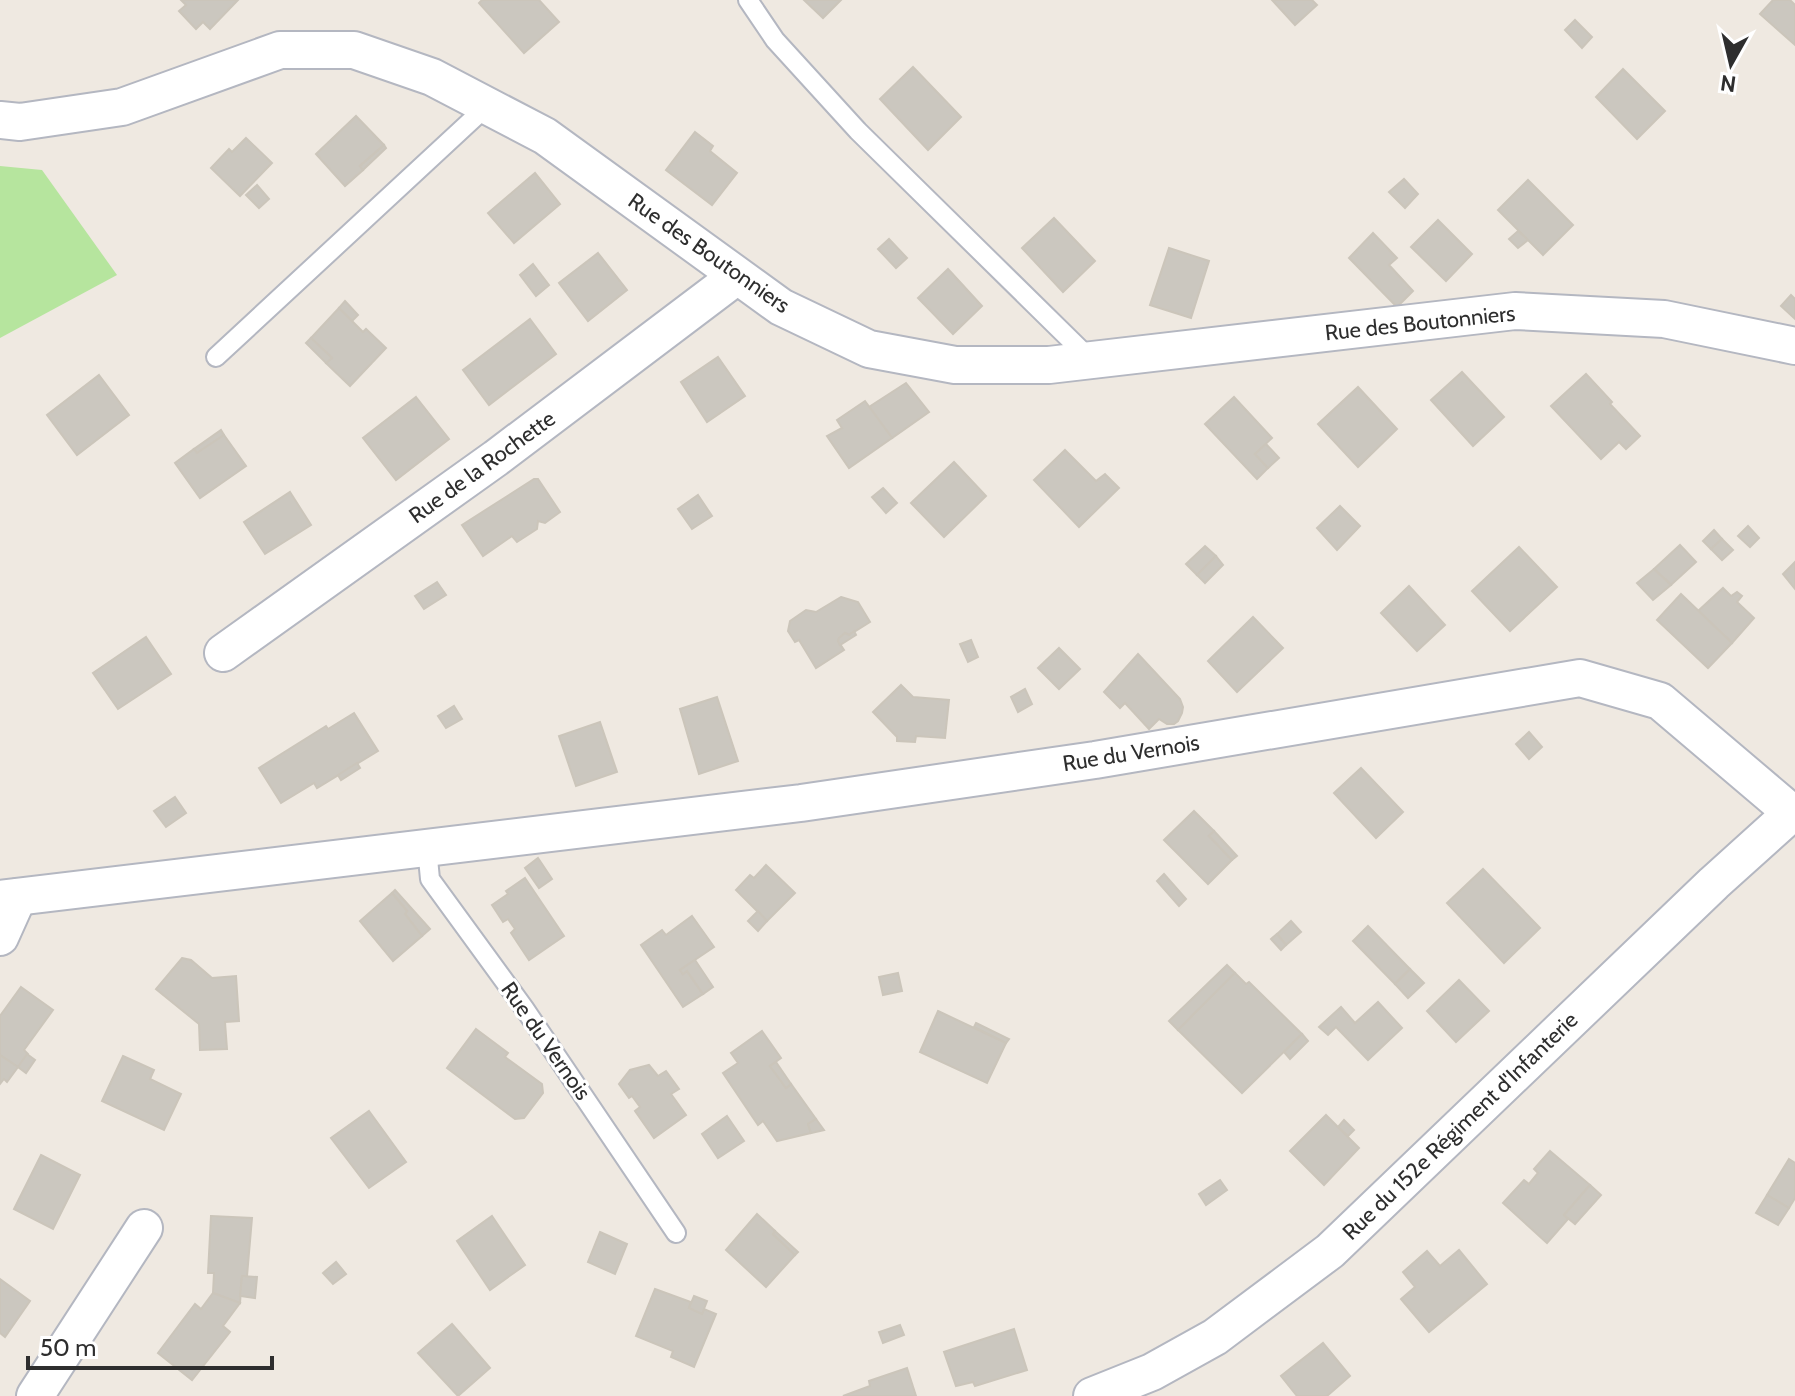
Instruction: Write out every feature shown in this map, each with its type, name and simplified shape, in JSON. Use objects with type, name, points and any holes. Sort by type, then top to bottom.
[{"type":"street","name":"Rue des Boutonniers","points":[[0,120],[20,122],[122,107],[280,50],[354,50],[432,77],[545,136],[781,307],[869,349],[955,365],[1049,365],[1515,311],[1664,319],[1795,346]]},
{"type":"street","name":"Rue de la Rochette","points":[[223,653],[496,458],[737,276]]},
{"type":"street","name":"Rue du Vernois","points":[[9,898],[801,803],[1095,760],[1580,678],[1660,701],[1794,811]]},
{"type":"street","name":"Rue du 152e Régiment d'Infanterie","points":[[1092,1396],[1152,1372],[1215,1337],[1330,1251],[1693,903],[1794,811]]},
{"type":"street","points":[[0,937],[9,898]]},
{"type":"street","points":[[35,1396],[144,1228]]},
{"type":"lane","points":[[748,0],[775,40],[858,131],[1091,360]]},
{"type":"lane","points":[[216,357],[487,106]]},
{"type":"lane","name":"Rue du Vernois","points":[[427,848],[430,879],[524,1008],[676,1233]]},
{"type":"green space","points":[[0,166],[42,170],[117,275],[0,338]]},
{"type":"building","points":[[181,0],[238,0],[210,29],[203,22],[196,29],[179,11],[186,5]]},
{"type":"building","points":[[482,0],[539,0],[559,22],[524,53],[479,3]]},
{"type":"building","points":[[804,0],[841,0],[823,18]]},
{"type":"building","points":[[1272,0],[1312,0],[1317,5],[1295,25]]},
{"type":"building","points":[[1773,0],[1790,0],[1795,5],[1795,45],[1760,14]]},
{"type":"building","points":[[1575,20],[1592,37],[1582,48],[1565,30]]},
{"type":"building","points":[[913,67],[961,117],[928,150],[880,99]]},
{"type":"building","points":[[1623,69],[1665,111],[1637,139],[1596,97]]},
{"type":"building","points":[[356,116],[384,145],[360,166],[363,170],[345,186],[316,154]]},
{"type":"building","points":[[695,132],[713,146],[710,151],[737,173],[712,205],[666,170]]},
{"type":"building","points":[[246,138],[272,163],[240,196],[211,168],[229,149],[232,152]]},
{"type":"building","points":[[384,145],[386,148],[363,170],[360,166]]},
{"type":"building","points":[[535,173],[560,204],[514,243],[488,213]]},
{"type":"building","points":[[1404,179],[1418,194],[1405,208],[1389,192]]},
{"type":"building","points":[[1528,180],[1573,225],[1543,255],[1498,210]]},
{"type":"building","points":[[257,185],[269,199],[259,208],[246,195]]},
{"type":"building","points":[[1054,218],[1095,261],[1063,292],[1022,248]]},
{"type":"building","points":[[1438,220],[1472,254],[1446,281],[1411,247]]},
{"type":"building","points":[[1518,231],[1528,240],[1518,248],[1509,239]]},
{"type":"building","points":[[1373,233],[1397,258],[1389,265],[1413,291],[1397,307],[1349,258]]},
{"type":"building","points":[[889,239],[907,258],[896,268],[878,249]]},
{"type":"building","points":[[1169,248],[1209,261],[1191,318],[1150,305]]},
{"type":"building","points":[[598,253],[627,290],[588,321],[559,283]]},
{"type":"building","points":[[533,264],[549,285],[536,296],[520,275]]},
{"type":"building","points":[[948,269],[982,306],[953,334],[918,298]]},
{"type":"building","points":[[1791,295],[1795,299],[1795,319],[1781,306]]},
{"type":"building","points":[[345,301],[358,315],[352,321],[339,308]]},
{"type":"building","points":[[339,308],[363,332],[366,329],[386,348],[350,386],[326,363],[332,358],[311,338]]},
{"type":"building","points":[[530,319],[556,354],[489,405],[463,370]]},
{"type":"building","points":[[311,338],[332,358],[326,363],[306,343]]},
{"type":"building","points":[[718,357],[745,396],[707,422],[681,382]]},
{"type":"building","points":[[1462,372],[1504,417],[1473,446],[1431,400]]},
{"type":"building","points":[[1586,374],[1640,436],[1626,449],[1619,442],[1601,459],[1551,406]]},
{"type":"building","points":[[99,375],[129,415],[77,455],[47,415]]},
{"type":"building","points":[[906,383],[929,412],[892,438],[869,407]]},
{"type":"building","points":[[1358,387],[1397,429],[1358,467],[1318,424]]},
{"type":"building","points":[[416,397],[449,439],[396,480],[363,438]]},
{"type":"building","points":[[1234,397],[1272,438],[1255,454],[1268,468],[1257,479],[1205,424]]},
{"type":"building","points":[[865,401],[892,438],[849,468],[827,436],[842,428],[837,420]]},
{"type":"building","points":[[221,430],[224,435],[197,453],[194,449]]},
{"type":"building","points":[[224,435],[246,466],[200,498],[175,463],[194,449],[197,453]]},
{"type":"building","points":[[1266,444],[1279,458],[1268,468],[1255,454]]},
{"type":"building","points":[[1065,450],[1096,481],[1105,474],[1119,488],[1079,527],[1034,480]]},
{"type":"building","points":[[954,462],[986,496],[944,537],[911,503]]},
{"type":"building","points":[[538,479],[560,512],[545,523],[538,521],[537,529],[517,542],[512,536],[483,556],[462,525]]},
{"type":"building","points":[[883,488],[897,503],[886,513],[872,497]]},
{"type":"building","points":[[290,492],[311,525],[265,554],[244,522]]},
{"type":"building","points":[[698,495],[712,516],[692,529],[678,509]]},
{"type":"building","points":[[1340,506],[1360,526],[1337,550],[1317,528]]},
{"type":"building","points":[[1748,526],[1759,538],[1750,547],[1738,536]]},
{"type":"building","points":[[1714,530],[1722,539],[1711,549],[1703,541]]},
{"type":"building","points":[[1722,539],[1733,550],[1722,560],[1711,549]]},
{"type":"building","points":[[1680,545],[1696,562],[1671,585],[1654,569]]},
{"type":"building","points":[[1205,546],[1216,556],[1197,575],[1186,564]]},
{"type":"building","points":[[1519,547],[1557,587],[1510,631],[1472,591]]},
{"type":"building","points":[[1216,556],[1223,565],[1205,583],[1197,575]]},
{"type":"building","points":[[1795,562],[1795,589],[1783,574]]},
{"type":"building","points":[[1654,569],[1671,585],[1653,600],[1637,583]]},
{"type":"building","points":[[437,582],[446,595],[424,609],[415,596]]},
{"type":"building","points":[[1409,586],[1445,625],[1417,651],[1381,613]]},
{"type":"building","points":[[1723,588],[1731,596],[1737,592],[1742,596],[1737,602],[1754,618],[1732,643],[1698,611]]},
{"type":"building","points":[[1681,594],[1732,643],[1708,668],[1657,620]]},
{"type":"building","points":[[841,597],[858,602],[870,622],[839,638],[844,650],[816,668],[799,640],[795,642],[788,631],[790,621],[806,610],[816,612]]},
{"type":"building","points":[[1253,617],[1283,648],[1237,692],[1208,661]]},
{"type":"building","points":[[854,631],[856,635],[840,645],[839,638]]},
{"type":"building","points":[[146,637],[171,674],[118,709],[93,673]]},
{"type":"building","points":[[971,640],[978,657],[968,662],[960,644]]},
{"type":"building","points":[[1059,648],[1080,669],[1059,689],[1038,668]]},
{"type":"building","points":[[1138,654],[1180,699],[1182,713],[1174,724],[1159,719],[1149,729],[1125,703],[1120,708],[1104,692]]},
{"type":"building","points":[[901,685],[913,697],[949,700],[945,738],[916,736],[915,742],[897,741],[897,737],[873,712]]},
{"type":"building","points":[[1025,689],[1032,704],[1018,712],[1011,697]]},
{"type":"building","points":[[717,697],[738,761],[699,774],[680,709]]},
{"type":"building","points":[[454,706],[462,719],[446,728],[438,716]]},
{"type":"building","points":[[354,713],[378,751],[317,788],[314,783],[281,803],[259,768],[326,726],[328,729]]},
{"type":"building","points":[[600,722],[617,772],[576,786],[559,736]]},
{"type":"building","points":[[1529,732],[1542,747],[1529,759],[1516,744]]},
{"type":"building","points":[[357,763],[360,768],[341,780],[338,775]]},
{"type":"building","points":[[1361,768],[1403,812],[1376,838],[1334,793]]},
{"type":"building","points":[[175,797],[186,813],[166,827],[154,811]]},
{"type":"building","points":[[1194,811],[1214,831],[1209,836],[1232,860],[1208,884],[1164,840]]},
{"type":"building","points":[[1214,831],[1237,856],[1232,860],[1209,836]]},
{"type":"building","points":[[538,858],[552,879],[539,888],[525,868]]},
{"type":"building","points":[[766,865],[795,893],[767,921],[736,890],[750,875],[754,878]]},
{"type":"building","points":[[1483,869],[1540,928],[1504,963],[1447,903]]},
{"type":"building","points":[[1164,874],[1186,899],[1179,906],[1157,881]]},
{"type":"building","points":[[525,878],[564,936],[529,960],[511,933],[515,929],[508,919],[503,922],[492,905]]},
{"type":"building","points":[[395,890],[430,929],[422,936],[392,893]]},
{"type":"building","points":[[392,893],[422,936],[393,961],[360,921]]},
{"type":"building","points":[[758,911],[767,921],[758,931],[748,921]]},
{"type":"building","points":[[692,916],[714,947],[680,970],[683,974],[687,971],[703,994],[683,1007],[641,945],[662,930],[666,935]]},
{"type":"building","points":[[1291,921],[1301,932],[1286,945],[1277,934]]},
{"type":"building","points":[[1368,926],[1410,969],[1395,984],[1353,941]]},
{"type":"building","points":[[1277,934],[1286,945],[1281,950],[1271,939]]},
{"type":"building","points":[[182,958],[191,960],[212,978],[236,976],[239,1021],[225,1022],[227,1049],[200,1050],[199,1024],[156,989]]},
{"type":"building","points":[[695,960],[713,987],[703,994],[687,971],[683,974],[680,970]]},
{"type":"building","points":[[1227,965],[1235,973],[1178,1030],[1169,1021]]},
{"type":"building","points":[[1410,969],[1424,983],[1408,998],[1395,984]]},
{"type":"building","points":[[898,973],[902,991],[883,995],[879,977]]},
{"type":"building","points":[[1235,973],[1246,984],[1249,982],[1302,1034],[1242,1093],[1178,1030]]},
{"type":"building","points":[[1459,980],[1489,1011],[1456,1042],[1427,1011]]},
{"type":"building","points":[[21,987],[53,1010],[24,1050],[28,1054],[18,1067],[0,1055],[0,1016]]},
{"type":"building","points":[[1378,1002],[1402,1028],[1368,1060],[1336,1027],[1328,1035],[1319,1027],[1341,1007],[1355,1023]]},
{"type":"building","points":[[938,1011],[1006,1043],[987,1083],[920,1052]]},
{"type":"building","points":[[976,1023],[1009,1039],[1006,1043],[974,1027]]},
{"type":"building","points":[[476,1029],[508,1053],[505,1057],[542,1084],[543,1093],[524,1118],[515,1119],[447,1068]]},
{"type":"building","points":[[762,1031],[781,1058],[770,1066],[786,1088],[791,1084],[816,1119],[808,1124],[811,1133],[777,1141],[763,1121],[758,1125],[723,1073],[738,1063],[731,1053]]},
{"type":"building","points":[[1302,1034],[1308,1041],[1290,1059],[1284,1052]]},
{"type":"building","points":[[27,1054],[35,1060],[26,1073],[18,1067]]},
{"type":"building","points":[[0,1055],[18,1067],[7,1082],[4,1079],[0,1084]]},
{"type":"building","points":[[123,1056],[154,1070],[150,1079],[181,1094],[164,1130],[102,1101]]},
{"type":"building","points":[[776,1062],[791,1084],[786,1088],[770,1066]]},
{"type":"building","points":[[649,1065],[658,1076],[666,1071],[679,1089],[671,1094],[686,1115],[654,1138],[635,1111],[640,1107],[619,1084],[630,1070]]},
{"type":"building","points":[[369,1111],[406,1162],[369,1188],[331,1138]]},
{"type":"building","points":[[1326,1115],[1359,1148],[1324,1185],[1290,1151]]},
{"type":"building","points":[[727,1116],[744,1141],[718,1158],[702,1134]]},
{"type":"building","points":[[816,1119],[824,1130],[811,1133],[808,1124]]},
{"type":"building","points":[[1344,1120],[1354,1130],[1348,1136],[1338,1127]]},
{"type":"building","points":[[1550,1151],[1590,1185],[1564,1215],[1568,1219],[1547,1243],[1503,1203],[1524,1180],[1529,1184],[1538,1173],[1534,1169]]},
{"type":"building","points":[[41,1155],[80,1175],[53,1229],[14,1209]]},
{"type":"building","points":[[1789,1159],[1795,1163],[1795,1198],[1789,1208],[1767,1195]]},
{"type":"building","points":[[1220,1180],[1227,1190],[1206,1205],[1199,1194]]},
{"type":"building","points":[[1590,1185],[1601,1195],[1575,1224],[1564,1215]]},
{"type":"building","points":[[1767,1195],[1789,1208],[1778,1225],[1756,1213]]},
{"type":"building","points":[[757,1214],[795,1255],[766,1287],[726,1250]]},
{"type":"building","points":[[211,1216],[252,1218],[247,1276],[242,1276],[240,1303],[213,1293],[214,1273],[208,1273]]},
{"type":"building","points":[[492,1216],[525,1265],[490,1290],[457,1241]]},
{"type":"building","points":[[775,1231],[798,1252],[795,1255],[773,1234]]},
{"type":"building","points":[[600,1232],[627,1244],[615,1274],[588,1262]]},
{"type":"building","points":[[1459,1250],[1487,1284],[1429,1332],[1401,1299],[1415,1287],[1403,1272],[1427,1251],[1440,1266]]},
{"type":"building","points":[[336,1262],[346,1274],[333,1284],[323,1273]]},
{"type":"building","points":[[242,1276],[257,1277],[255,1298],[240,1296]]},
{"type":"building","points":[[0,1279],[30,1301],[5,1337],[0,1333]]},
{"type":"building","points":[[655,1289],[691,1302],[689,1308],[702,1314],[704,1309],[716,1314],[694,1367],[671,1357],[673,1351],[636,1336]]},
{"type":"building","points":[[213,1293],[240,1303],[223,1326],[230,1332],[192,1380],[158,1353],[195,1304],[201,1309]]},
{"type":"building","points":[[694,1296],[707,1301],[702,1314],[689,1308]]},
{"type":"building","points":[[452,1324],[490,1368],[458,1396],[418,1353]]},
{"type":"building","points":[[900,1325],[904,1335],[883,1343],[879,1332]]},
{"type":"building","points":[[1014,1329],[1027,1370],[975,1386],[973,1382],[956,1386],[944,1352]]},
{"type":"building","points":[[1323,1343],[1350,1376],[1327,1396],[1297,1396],[1281,1376]]},
{"type":"building","points":[[907,1368],[916,1396],[843,1396],[870,1386],[869,1381]]}]
